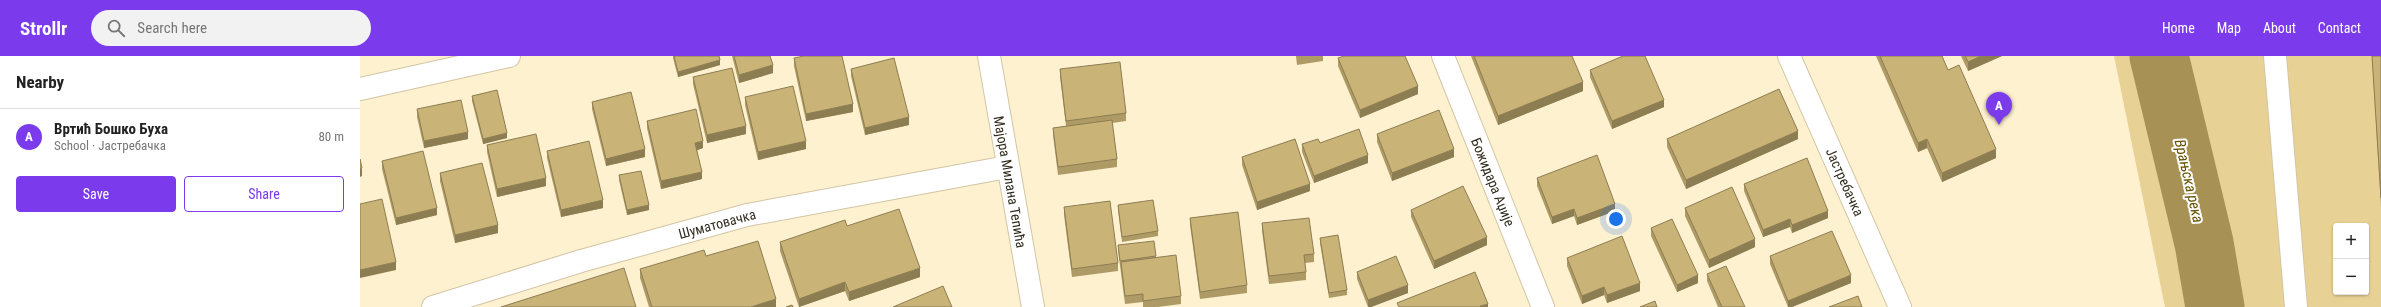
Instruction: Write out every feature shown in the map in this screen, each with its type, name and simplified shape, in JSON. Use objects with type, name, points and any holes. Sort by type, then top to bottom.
[{"type":"street","points":[[360,89],[509,56]]},
{"type":"street","name":"Мајора Милана Тепића","points":[[989,56],[1007,167],[1033,307]]},
{"type":"street","name":"Божидара Аџије","points":[[1443,56],[1543,307]]},
{"type":"street","name":"Јастребачка","points":[[1789,56],[1900,307]]},
{"type":"street","points":[[2275,56],[2296,307]]},
{"type":"street","name":"Шуматовачка","points":[[433,307],[581,261],[748,215],[1007,167]]},
{"type":"shaded area","points":[[2114,56],[2381,56],[2381,307],[2165,307]]},
{"type":"building","points":[[674,56],[719,56],[720,60],[678,72]]},
{"type":"building","points":[[734,56],[770,56],[773,65],[739,75]]},
{"type":"building","points":[[804,56],[842,56],[853,104],[806,114],[794,58]]},
{"type":"building","points":[[1344,56],[1405,56],[1418,86],[1360,110],[1338,58]]},
{"type":"building","points":[[1474,56],[1572,56],[1583,82],[1498,116]]},
{"type":"building","points":[[1623,56],[1645,56],[1664,100],[1612,121],[1590,70]]},
{"type":"building","points":[[1880,56],[1942,56],[1948,70],[1959,65],[1996,149],[1942,173],[1927,139],[1918,143]]},
{"type":"building","points":[[1965,56],[1981,56],[1968,62]]},
{"type":"building","points":[[2372,56],[2381,56],[2381,198]]},
{"type":"building","points":[[894,58],[909,117],[865,128],[851,69]]},
{"type":"building","points":[[1120,62],[1126,113],[1066,121],[1060,69]]},
{"type":"building","points":[[732,68],[746,126],[707,135],[693,77]]},
{"type":"building","points":[[793,86],[806,141],[758,152],[745,97]]},
{"type":"building","points":[[1779,89],[1798,131],[1686,180],[1667,139]]},
{"type":"building","points":[[497,90],[507,133],[483,139],[472,96]]},
{"type":"building","points":[[631,92],[645,149],[606,159],[592,102]]},
{"type":"building","points":[[461,100],[468,132],[424,141],[417,109]]},
{"type":"building","points":[[696,109],[703,141],[695,143],[702,172],[661,181],[647,121]]},
{"type":"building","points":[[1439,110],[1454,149],[1392,173],[1377,134]]},
{"type":"building","points":[[1112,120],[1117,159],[1058,167],[1053,128]]},
{"type":"building","points":[[1359,129],[1368,155],[1314,176],[1302,144],[1318,139],[1320,143]]},
{"type":"building","points":[[536,134],[546,178],[497,189],[487,145]]},
{"type":"building","points":[[1295,139],[1310,184],[1257,202],[1242,157]]},
{"type":"building","points":[[589,141],[603,200],[561,210],[547,151]]},
{"type":"building","points":[[423,151],[437,208],[396,218],[382,161]]},
{"type":"building","points":[[1597,155],[1615,204],[1577,218],[1574,209],[1552,217],[1537,178]]},
{"type":"building","points":[[1807,158],[1828,211],[1792,225],[1790,219],[1763,230],[1744,184]]},
{"type":"building","points":[[482,163],[498,225],[455,235],[440,173]]},
{"type":"building","points":[[641,171],[649,205],[627,210],[619,175]]},
{"type":"building","points":[[1463,186],[1487,237],[1434,261],[1411,210]]},
{"type":"building","points":[[1732,187],[1755,239],[1709,260],[1685,208]]},
{"type":"building","points":[[382,199],[396,262],[360,270],[360,204]]},
{"type":"building","points":[[1153,200],[1158,231],[1122,237],[1118,205]]},
{"type":"building","points":[[1110,201],[1118,263],[1072,269],[1064,207]]},
{"type":"building","points":[[899,209],[920,268],[849,292],[845,282],[799,299],[780,242],[845,220],[847,226]]},
{"type":"building","points":[[1238,212],[1247,285],[1200,292],[1190,218]]},
{"type":"building","points":[[1309,218],[1314,254],[1304,255],[1306,272],[1269,276],[1262,223]]},
{"type":"building","points":[[1672,219],[1698,275],[1677,285],[1651,228]]},
{"type":"building","points":[[1832,231],[1851,275],[1788,301],[1770,256]]},
{"type":"building","points":[[1338,235],[1347,290],[1329,293],[1320,238]]},
{"type":"building","points":[[1622,236],[1640,283],[1607,295],[1604,287],[1582,296],[1567,258]]},
{"type":"building","points":[[758,241],[776,299],[751,307],[652,307],[640,269],[704,250],[706,256]]},
{"type":"building","points":[[1154,241],[1156,256],[1120,261],[1118,245]]},
{"type":"building","points":[[1176,255],[1181,296],[1143,301],[1143,294],[1125,296],[1121,262]]},
{"type":"building","points":[[1396,256],[1408,285],[1368,300],[1357,272]]},
{"type":"building","points":[[1726,266],[1745,307],[1722,307],[1707,274]]},
{"type":"building","points":[[624,268],[636,307],[501,307]]},
{"type":"building","points":[[1475,272],[1488,304],[1480,306],[1481,307],[1399,307],[1397,303]]},
{"type":"building","points":[[943,286],[952,307],[893,307]]},
{"type":"building","points":[[1858,296],[1862,307],[1829,307]]},
{"type":"building","points":[[1655,301],[1657,307],[1640,307]]},
{"type":"waterway","name":"Врањска река","points":[[2159,56],[2204,243],[2215,307]]},
{"type":"place","name":"Вртић Бошко Буха","points":[[1999,125]]}]
